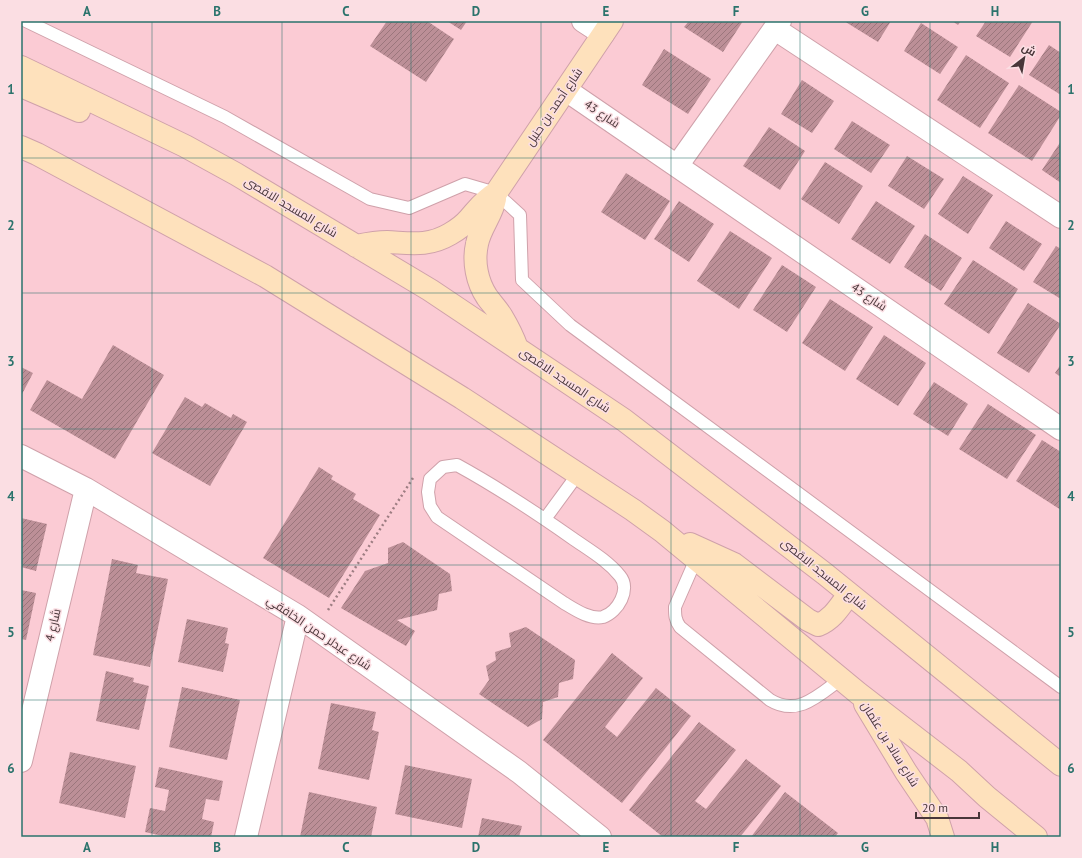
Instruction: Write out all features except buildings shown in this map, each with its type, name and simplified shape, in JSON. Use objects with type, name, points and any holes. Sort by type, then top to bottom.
[{"type":"main road","name":"شارع أحمد بن حنبل","points":[[517,349],[513,337],[501,316],[482,288],[476,267],[479,236],[492,211],[496,194],[608,28]]},
{"type":"main road","name":"شارع المسجد الاقصى","points":[[21,68],[185,146],[236,174],[430,290],[624,420],[825,574],[1061,765]]},
{"type":"main road","points":[[21,86],[110,124],[185,146]]},
{"type":"main road","points":[[26,148],[265,276],[462,398],[633,510],[662,531],[858,693],[959,771],[987,797],[1036,837]]},
{"type":"main road","name":"شارع أحمد بن حنبل","points":[[356,246],[377,242],[411,244],[437,240],[449,235],[469,219],[481,204],[496,194]]},
{"type":"main road","points":[[662,531],[734,564],[808,620],[818,625],[826,622],[835,614],[849,594]]},
{"type":"main road","name":"شارع ساند بن عثمان","points":[[858,693],[906,772],[937,818],[943,837]]},
{"type":"street","points":[[583,21],[608,28]]},
{"type":"street","points":[[678,166],[777,25],[1061,217]]},
{"type":"street","name":"شارع 43","points":[[566,90],[1061,429]]},
{"type":"street","name":"شارع عبدلر حمن الخافقي","points":[[21,456],[86,489],[298,616],[519,772],[600,837]]},
{"type":"street","name":"شارع 4","points":[[21,762],[86,489]]},
{"type":"street","points":[[246,837],[298,616]]},
{"type":"lane","points":[[26,21],[225,117],[370,200],[409,208],[465,184],[496,194],[520,215],[522,280],[570,325],[1061,687]]},
{"type":"lane","points":[[457,466],[545,519],[602,559],[621,577],[625,589],[622,599],[613,610],[602,617],[584,615],[437,517],[430,506],[428,492],[430,479],[443,467],[457,466]]},
{"type":"lane","points":[[545,519],[578,474]]},
{"type":"lane","points":[[696,559],[675,607],[674,616],[680,627],[770,700],[783,706],[790,707],[804,704],[841,679]]},
{"type":"path","points":[[315,629],[413,477]]}]
